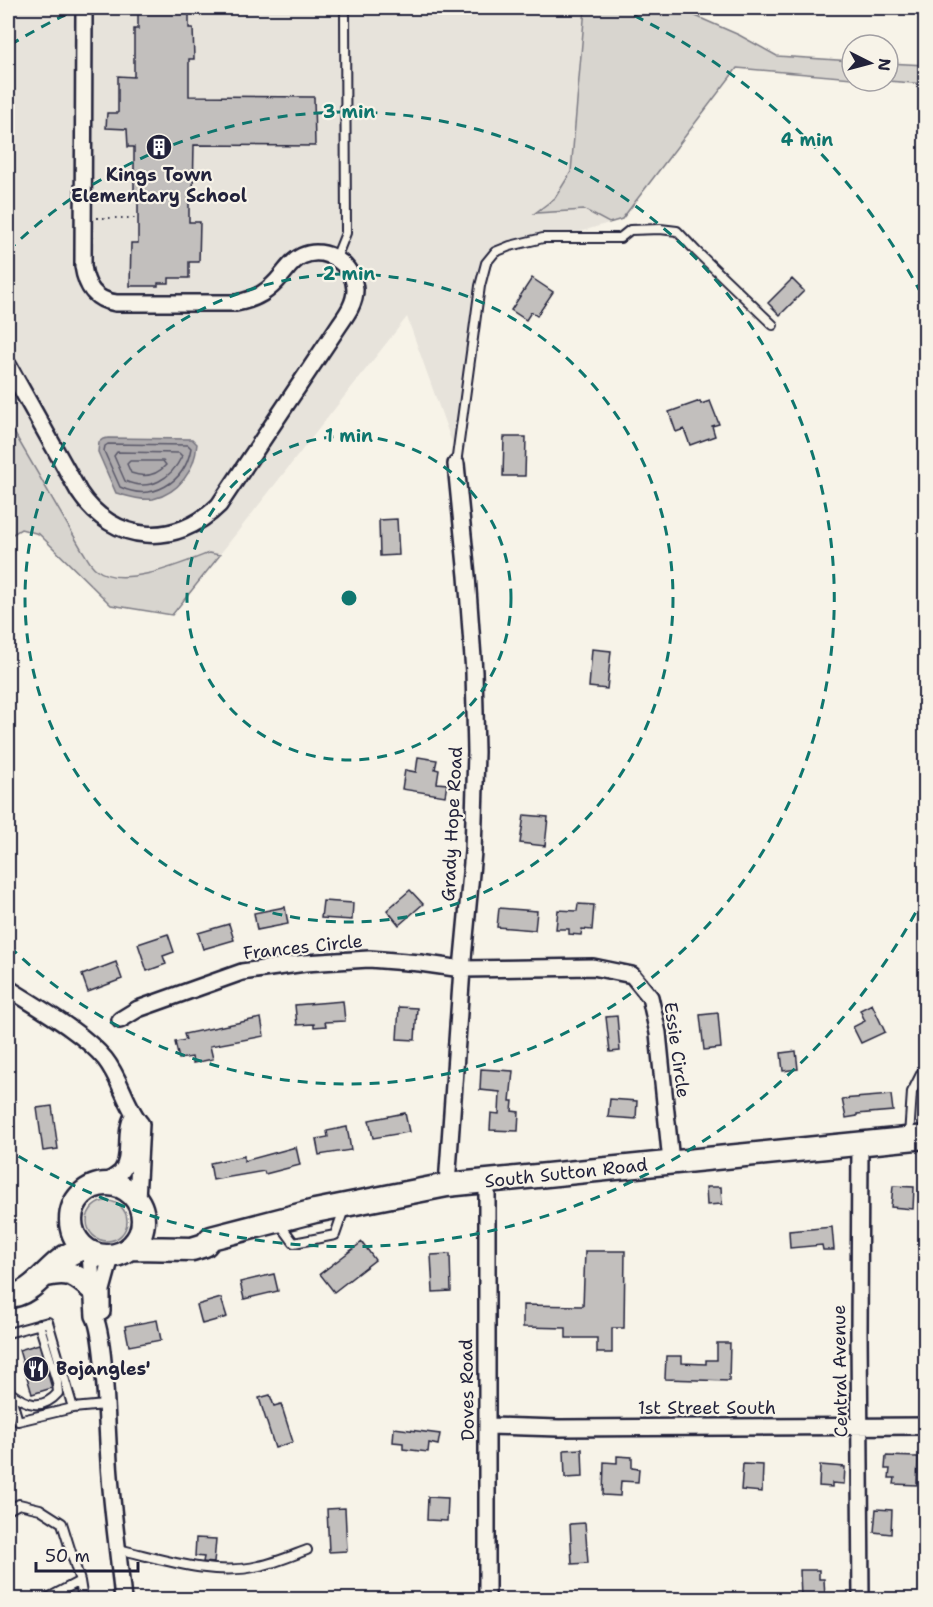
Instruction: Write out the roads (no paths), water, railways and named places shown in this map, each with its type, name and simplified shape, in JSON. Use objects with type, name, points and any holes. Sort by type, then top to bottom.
[{"type":"main road","name":"South Sutton Road","points":[[132,1248],[192,1249],[205,1245],[211,1238],[278,1220],[345,1204],[447,1185],[917,1138]]},
{"type":"main road","points":[[8,1296],[21,1292],[46,1275],[60,1260],[95,1252],[122,1254],[132,1248],[143,1226],[140,1207],[129,1191],[118,1185],[93,1186],[83,1192],[73,1208],[71,1226],[73,1234],[95,1252]]},
{"type":"main road","name":"South Sutton Road","points":[[140,1207],[164,1232],[178,1236],[203,1234],[211,1238]]},
{"type":"main road","points":[[8,1288],[35,1269],[55,1250],[71,1226]]},
{"type":"main road","points":[[46,1275],[58,1272],[76,1275],[91,1288]]},
{"type":"street","points":[[8,365],[79,492],[91,509],[109,522],[130,531],[153,535],[177,532],[201,522],[219,505],[350,308],[354,298],[353,279],[349,271],[336,258],[322,253],[309,253],[300,257],[262,296],[236,303],[116,303],[106,302],[94,294],[88,286],[83,266],[84,8]]},
{"type":"street","name":"Grady Hope Road","points":[[447,1185],[462,969],[473,852],[476,752],[470,612],[456,464]]},
{"type":"street","name":"Frances Circle","points":[[120,1020],[138,1009],[242,972],[305,963],[369,960],[420,963],[462,969]]},
{"type":"street","name":"Essie Circle","points":[[462,969],[593,967],[632,975],[650,997],[658,1033],[671,1162]]},
{"type":"street","points":[[8,987],[88,1042],[105,1059],[124,1090],[133,1116],[141,1124],[140,1207]]},
{"type":"street","points":[[105,1184],[122,1171],[127,1160],[128,1124],[133,1116]]},
{"type":"street","name":"Central Avenue","points":[[860,1142],[861,1599]]},
{"type":"street","name":"Doves Road","points":[[486,1599],[487,1180]]},
{"type":"street","points":[[95,1252],[91,1288],[94,1316],[98,1323],[110,1478],[123,1599]]},
{"type":"street","points":[[95,1252],[102,1290],[102,1315],[98,1323]]},
{"type":"street","name":"1st Street South","points":[[488,1426],[559,1428],[926,1426]]},
{"type":"lane","points":[[336,258],[346,233],[345,8]]},
{"type":"lane","points":[[456,464],[480,285],[486,263],[495,252],[543,238],[610,239],[620,238],[630,230],[677,231],[773,325]]},
{"type":"lane","points":[[917,1138],[912,1092],[922,1072],[926,1071]]},
{"type":"lane","points":[[8,1333],[48,1322],[73,1408]]},
{"type":"lane","points":[[8,1389],[22,1402],[31,1404],[51,1401],[58,1393],[57,1382],[39,1324]]},
{"type":"lane","points":[[8,1389],[18,1421],[73,1408],[105,1405]]},
{"type":"lane","points":[[8,1510],[19,1504],[40,1509],[62,1523],[80,1581],[83,1599]]},
{"type":"lane","points":[[118,1549],[193,1566],[222,1569],[258,1567],[307,1550]]},
{"type":"lane","points":[[44,1599],[80,1581]]},
{"type":"water","points":[[108,438],[192,439],[197,444],[196,454],[184,479],[171,492],[153,499],[134,498],[116,493],[98,452],[99,442]]},
{"type":"place","name":"Kings Town Elementary School","points":[[159,147]]},
{"type":"place","name":"Bojangles'","points":[[36,1369]]}]
